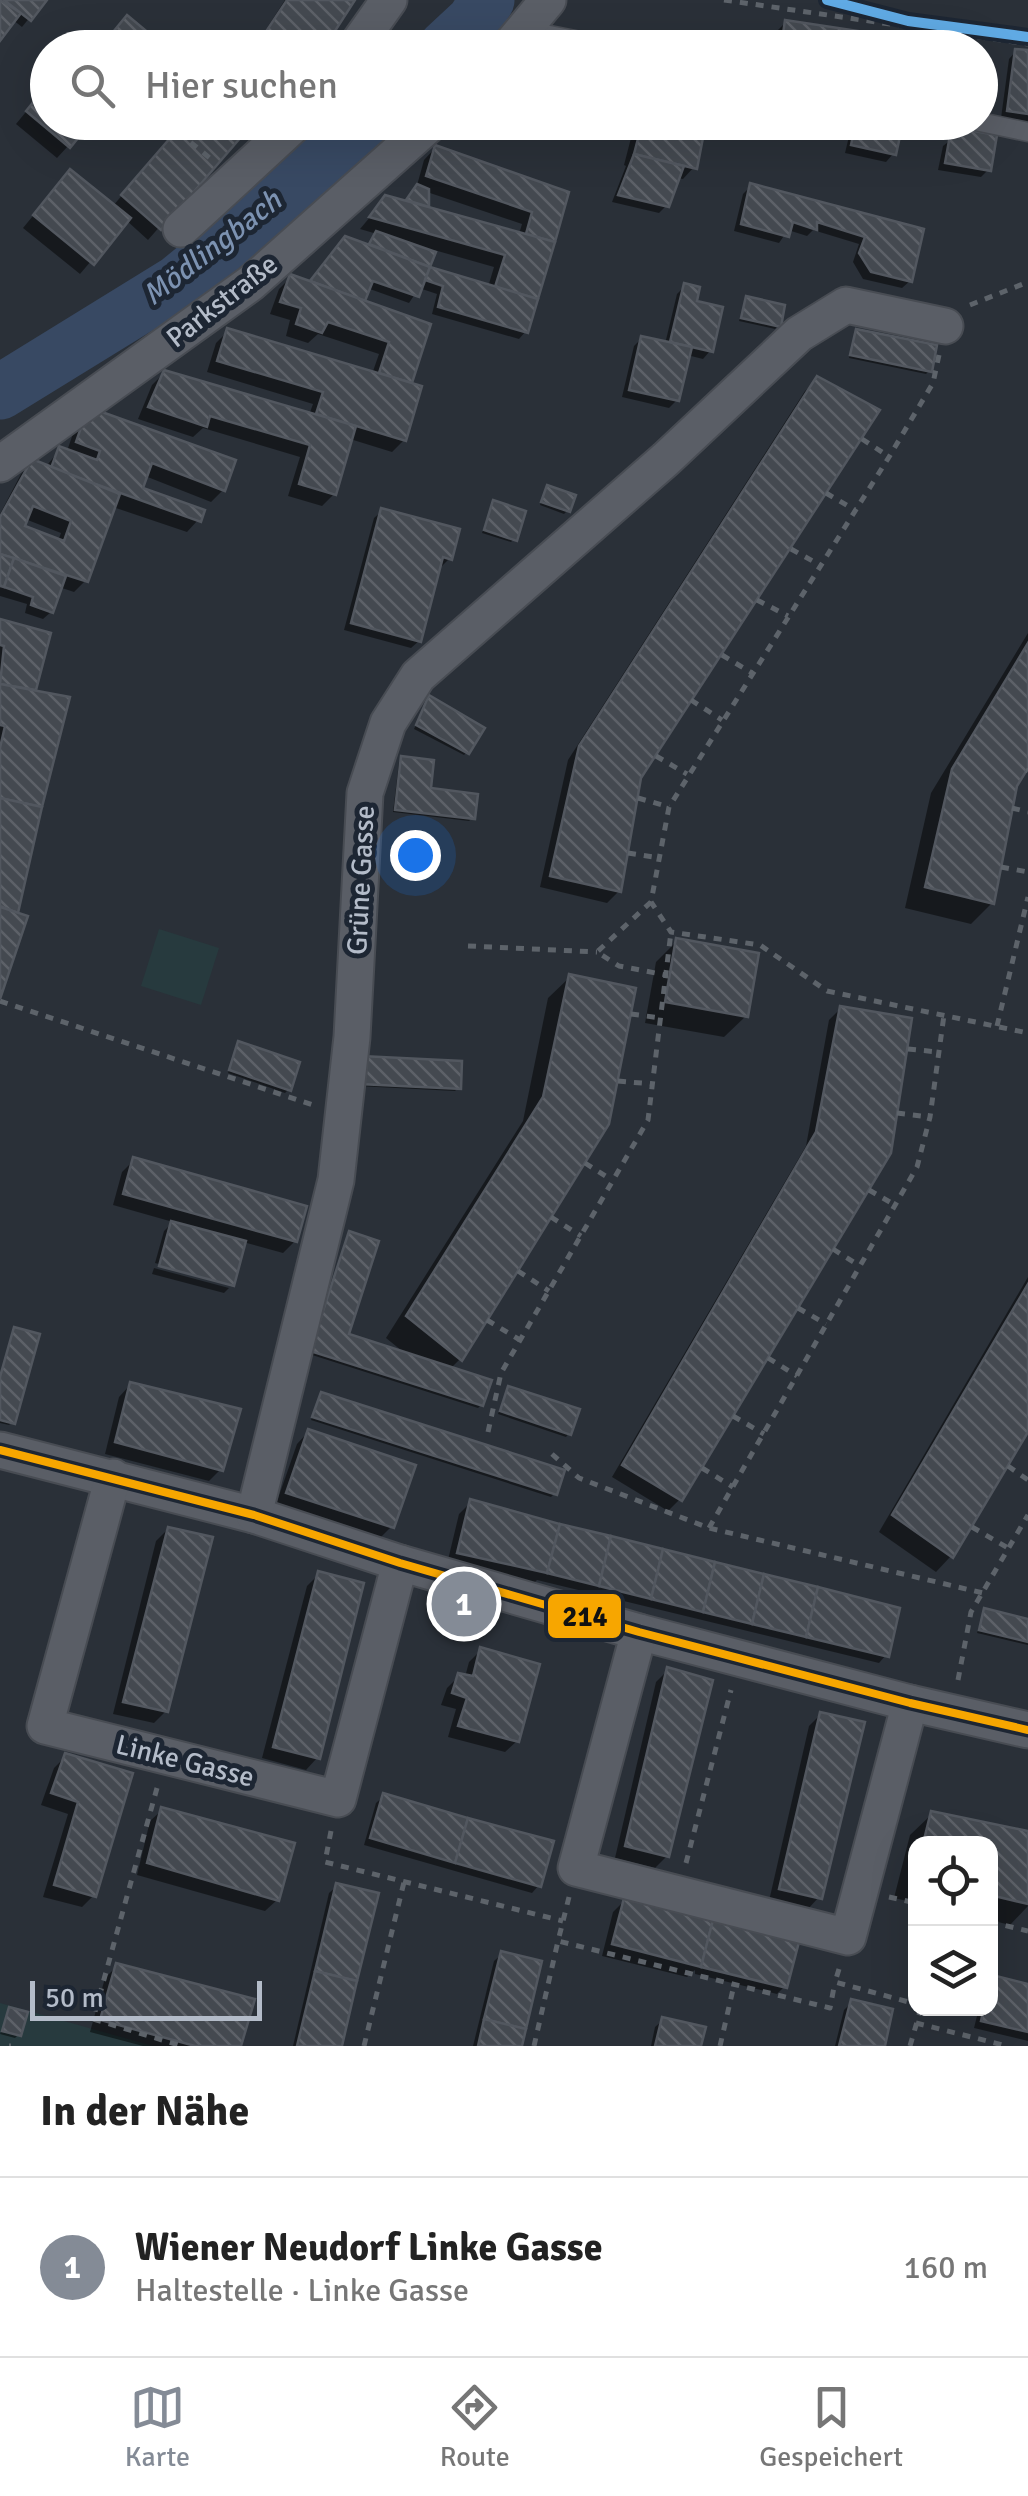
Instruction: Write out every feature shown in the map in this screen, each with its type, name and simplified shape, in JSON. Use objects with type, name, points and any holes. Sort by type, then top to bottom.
[{"type":"street","points":[[367,30],[389,0]]},
{"type":"street","points":[[523,30],[548,0]]},
{"type":"street","points":[[181,229],[278,140]]},
{"type":"street","name":"Parkstraße","points":[[0,464],[251,283],[412,140]]},
{"type":"street","name":"Grüne Gasse","points":[[254,1515],[336,1180],[352,1037],[365,793],[388,723],[418,676],[666,459],[799,334],[846,305],[945,326]]},
{"type":"street","points":[[0,1450],[254,1515],[400,1563],[639,1632],[910,1704],[1028,1730]]},
{"type":"street","name":"Linke Gasse","points":[[114,1478],[45,1726],[338,1799]]},
{"type":"street","points":[[338,1799],[400,1563]]},
{"type":"street","points":[[639,1632],[576,1868],[848,1937],[910,1704]]},
{"type":"lane","points":[[998,126],[1028,132]]},
{"type":"path","points":[[724,0],[931,30]]},
{"type":"path","points":[[998,40],[1028,44]]},
{"type":"path","points":[[188,140],[236,180]]},
{"type":"path","points":[[597,952],[651,902],[669,807],[933,382],[948,313],[1028,282]]},
{"type":"path","points":[[862,439],[889,457]]},
{"type":"path","points":[[826,493],[856,510]]},
{"type":"path","points":[[790,548],[820,565]]},
{"type":"path","points":[[757,600],[788,616]]},
{"type":"path","points":[[722,654],[752,673]]},
{"type":"path","points":[[692,700],[722,720]]},
{"type":"path","points":[[656,756],[688,774]]},
{"type":"path","points":[[638,798],[669,807]]},
{"type":"path","points":[[1012,808],[1028,812]]},
{"type":"path","points":[[628,853],[660,858]]},
{"type":"path","points":[[1002,867],[1028,872]]},
{"type":"path","points":[[996,1026],[1028,899]]},
{"type":"path","points":[[488,1432],[501,1373],[648,1120],[671,932],[651,902]]},
{"type":"path","points":[[671,932],[760,945],[828,991],[1028,1032]]},
{"type":"path","points":[[468,946],[597,952],[619,966],[666,975]]},
{"type":"path","points":[[0,1001],[344,1116]]},
{"type":"path","points":[[631,1014],[661,1018]]},
{"type":"path","points":[[709,1528],[918,1167],[930,1117],[944,1015]]},
{"type":"path","points":[[908,1049],[938,1052]]},
{"type":"path","points":[[618,1080],[652,1084]]},
{"type":"path","points":[[897,1113],[930,1117]]},
{"type":"path","points":[[584,1163],[613,1180]]},
{"type":"path","points":[[869,1190],[895,1205]]},
{"type":"path","points":[[551,1217],[581,1236]]},
{"type":"path","points":[[833,1250],[860,1266]]},
{"type":"path","points":[[518,1271],[549,1291]]},
{"type":"path","points":[[798,1308],[827,1324]]},
{"type":"path","points":[[487,1320],[520,1340]]},
{"type":"path","points":[[768,1358],[797,1376]]},
{"type":"path","points":[[733,1416],[764,1434]]},
{"type":"path","points":[[552,1454],[579,1478],[709,1528],[983,1592]]},
{"type":"path","points":[[1008,1466],[1028,1480]]},
{"type":"path","points":[[702,1468],[733,1487]]},
{"type":"path","points":[[952,1713],[971,1612],[1028,1515]]},
{"type":"path","points":[[972,1527],[1008,1548]]},
{"type":"path","points":[[678,1894],[739,1658]]},
{"type":"path","points":[[166,1756],[93,2018],[182,2046]]},
{"type":"path","points":[[338,1799],[325,1862],[563,1921]]},
{"type":"path","points":[[534,2046],[576,1868]]},
{"type":"path","points":[[364,2046],[404,1882]]},
{"type":"path","points":[[998,1924],[1028,1931]]},
{"type":"path","points":[[558,1941],[830,2008],[848,1937]]},
{"type":"path","points":[[835,1982],[908,2002]]},
{"type":"path","points":[[720,2046],[734,1984]]},
{"type":"path","points":[[910,2046],[918,2016]]},
{"type":"path","points":[[916,2023],[1008,2046]]},
{"type":"green space","points":[[159,929],[219,948],[201,1005],[141,986]]},
{"type":"green space","points":[[0,2003],[153,2046],[0,2046]]},
{"type":"building","points":[[0,0],[21,13],[0,41]]},
{"type":"building","points":[[4,0],[47,0],[31,21]]},
{"type":"building","points":[[287,0],[355,0],[336,30],[267,30]]},
{"type":"building","points":[[127,15],[145,30],[115,30]]},
{"type":"building","points":[[785,20],[852,30],[784,30]]},
{"type":"building","points":[[1015,49],[1028,50],[1028,114],[1007,111]]},
{"type":"building","points":[[60,140],[76,140],[70,148]]},
{"type":"building","points":[[168,140],[238,140],[161,230],[121,195]]},
{"type":"building","points":[[638,140],[703,140],[697,169],[634,154]]},
{"type":"building","points":[[852,140],[899,140],[896,155],[851,145]]},
{"type":"building","points":[[949,140],[996,140],[991,171],[945,163]]},
{"type":"building","points":[[435,145],[569,192],[555,242],[526,234],[532,212],[426,176]]},
{"type":"building","points":[[634,154],[684,166],[669,207],[618,195]]},
{"type":"building","points":[[70,169],[131,218],[94,265],[33,215]]},
{"type":"building","points":[[750,183],[924,229],[912,282],[871,272],[859,253],[865,237],[817,222],[817,230],[793,222],[789,237],[741,224]]},
{"type":"building","points":[[417,184],[429,189],[429,207],[406,200]]},
{"type":"building","points":[[385,195],[555,242],[538,299],[495,287],[505,255],[369,217]]},
{"type":"building","points":[[376,231],[436,252],[430,267],[369,244]]},
{"type":"building","points":[[345,236],[430,267],[419,297],[373,281],[365,301],[310,281]]},
{"type":"building","points":[[430,267],[538,299],[528,333],[438,307],[443,286],[425,280]]},
{"type":"building","points":[[290,274],[431,324],[412,383],[379,373],[389,342],[328,322],[322,333],[296,324],[301,308],[280,302]]},
{"type":"building","points":[[684,283],[700,287],[697,301],[723,307],[713,352],[670,342]]},
{"type":"building","points":[[746,296],[785,305],[781,327],[741,318]]},
{"type":"building","points":[[227,328],[422,386],[406,441],[316,414],[323,392],[217,361]]},
{"type":"building","points":[[856,329],[937,345],[932,372],[850,355]]},
{"type":"building","points":[[641,336],[692,347],[679,401],[629,390]]},
{"type":"building","points":[[164,370],[356,426],[336,495],[299,484],[310,445],[210,416],[207,427],[148,407]]},
{"type":"building","points":[[817,376],[880,410],[641,778],[621,892],[550,876],[579,746]]},
{"type":"building","points":[[88,407],[236,460],[225,491],[152,463],[143,488],[205,510],[201,522],[51,468],[59,446],[97,460],[100,451],[76,442]]},
{"type":"building","points":[[32,459],[120,494],[88,582],[0,554],[0,517]],"holes":[[[33,506],[71,521],[64,541],[25,526]]]},
{"type":"building","points":[[547,485],[576,495],[570,512],[541,502]]},
{"type":"building","points":[[493,500],[526,511],[517,541],[484,530]]},
{"type":"building","points":[[381,508],[460,529],[452,560],[443,557],[421,642],[351,623]]},
{"type":"building","points":[[0,554],[14,558],[4,587],[0,586]]},
{"type":"building","points":[[14,558],[66,576],[53,613],[31,605],[33,597],[4,587]]},
{"type":"building","points":[[0,619],[51,633],[36,690],[0,684],[4,646],[0,645]]},
{"type":"building","points":[[1028,643],[1028,768],[1017,786],[994,904],[925,887],[952,769]]},
{"type":"building","points":[[0,684],[70,697],[42,807],[0,798],[0,748],[5,726],[0,725]]},
{"type":"building","points":[[429,695],[485,728],[469,754],[416,725]]},
{"type":"building","points":[[401,756],[434,760],[431,788],[478,794],[475,819],[395,810]]},
{"type":"building","points":[[0,798],[42,807],[18,913],[0,906]]},
{"type":"building","points":[[0,907],[28,916],[0,999]]},
{"type":"building","points":[[676,938],[759,953],[748,1017],[665,1002]]},
{"type":"building","points":[[569,974],[636,988],[609,1124],[462,1361],[406,1316],[543,1097]]},
{"type":"building","points":[[840,1006],[912,1018],[891,1153],[682,1501],[622,1465],[816,1132]]},
{"type":"building","points":[[238,1041],[300,1062],[291,1091],[229,1070]]},
{"type":"building","points":[[361,1056],[462,1061],[461,1089],[360,1084]]},
{"type":"building","points":[[133,1157],[307,1206],[297,1242],[123,1194]]},
{"type":"building","points":[[171,1221],[246,1241],[234,1286],[159,1266]]},
{"type":"building","points":[[349,1231],[379,1241],[349,1334],[492,1380],[483,1406],[310,1351]]},
{"type":"building","points":[[1028,1284],[1028,1432],[953,1558],[892,1515]]},
{"type":"building","points":[[14,1327],[40,1334],[15,1424],[0,1420],[0,1377]]},
{"type":"building","points":[[130,1382],[241,1409],[223,1471],[115,1442]]},
{"type":"building","points":[[508,1386],[580,1409],[571,1435],[500,1411]]},
{"type":"building","points":[[321,1392],[565,1470],[557,1495],[312,1417]]},
{"type":"building","points":[[308,1429],[416,1465],[394,1528],[286,1493]]},
{"type":"building","points":[[470,1499],[560,1524],[547,1573],[457,1553]]},
{"type":"building","points":[[560,1524],[611,1536],[599,1586],[547,1573]]},
{"type":"building","points":[[168,1527],[213,1537],[168,1712],[123,1702]]},
{"type":"building","points":[[611,1536],[663,1549],[651,1599],[599,1586]]},
{"type":"building","points":[[663,1549],[715,1562],[703,1612],[651,1599]]},
{"type":"building","points":[[715,1562],[764,1574],[752,1624],[703,1612]]},
{"type":"building","points":[[318,1571],[364,1583],[320,1759],[273,1747]]},
{"type":"building","points":[[764,1574],[818,1587],[806,1637],[752,1624]]},
{"type":"building","points":[[818,1587],[900,1608],[889,1657],[806,1637]]},
{"type":"building","points":[[984,1608],[1028,1619],[1028,1642],[979,1630]]},
{"type":"building","points":[[480,1647],[540,1664],[519,1742],[458,1726],[467,1698],[452,1693],[458,1673],[473,1676]]},
{"type":"building","points":[[667,1667],[713,1680],[669,1857],[625,1846]]},
{"type":"building","points":[[820,1712],[865,1722],[822,1899],[779,1889]]},
{"type":"building","points":[[65,1753],[133,1773],[96,1897],[54,1885],[78,1802],[51,1793]]},
{"type":"building","points":[[383,1793],[468,1818],[455,1863],[370,1838]]},
{"type":"building","points":[[161,1807],[295,1843],[279,1901],[147,1863]]},
{"type":"building","points":[[931,1811],[1028,1831],[1028,1904],[998,1897],[998,1836],[925,1836]]},
{"type":"building","points":[[468,1818],[554,1841],[541,1887],[455,1863]]},
{"type":"building","points":[[336,1883],[379,1893],[357,1981],[315,1971]]},
{"type":"building","points":[[624,1898],[713,1920],[701,1967],[612,1944]]},
{"type":"building","points":[[713,1920],[799,1942],[787,1988],[701,1967]]},
{"type":"building","points":[[501,1951],[542,1961],[526,2029],[484,2019]]},
{"type":"building","points":[[116,1963],[255,1999],[241,2046],[195,2046],[100,2020]]},
{"type":"building","points":[[315,1971],[357,1981],[342,2046],[297,2046]]},
{"type":"building","points":[[998,1976],[1028,1984],[1028,2032],[981,2021],[982,2016],[998,2016]]},
{"type":"building","points":[[851,1999],[893,2009],[885,2046],[839,2046]]},
{"type":"building","points":[[9,2007],[28,2012],[21,2036],[2,2031]]},
{"type":"building","points":[[662,2017],[706,2027],[701,2046],[655,2046]]},
{"type":"building","points":[[484,2019],[526,2029],[522,2046],[478,2046]]},
{"type":"waterway","name":"Mödlingbach","points":[[464,30],[487,0]]},
{"type":"waterway","name":"Mödlingbach","points":[[0,392],[177,283],[284,196],[344,140]]},
{"type":"transit line","points":[[827,0],[908,21],[976,30]]},
{"type":"transit line","points":[[998,33],[1028,37]]},
{"type":"transit line","name":"214","points":[[0,1450],[254,1515],[400,1563],[639,1632],[1028,1730]]},
{"type":"place","name":"Wiener Neudorf Linke Gasse","points":[[464,1604]]}]
